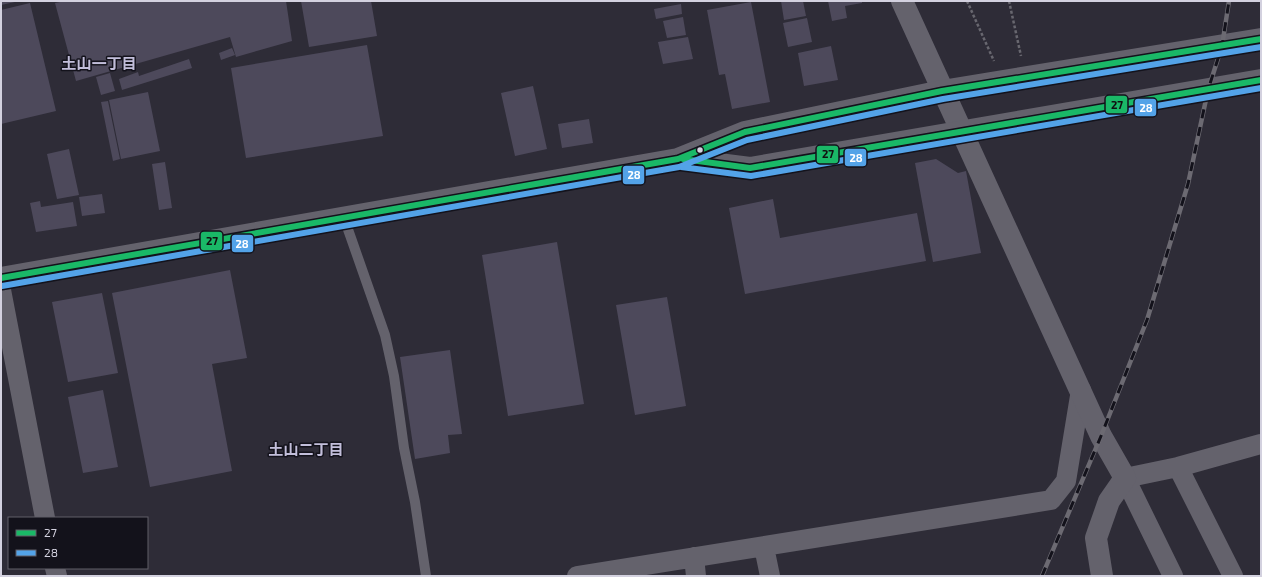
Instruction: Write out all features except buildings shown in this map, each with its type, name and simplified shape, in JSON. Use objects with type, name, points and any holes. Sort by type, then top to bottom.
[{"type":"main road","points":[[902,1],[960,131],[1101,436],[1125,478],[1109,501],[1096,538],[1102,576]]},
{"type":"main road","points":[[1,278],[678,159],[744,132],[942,91],[1261,39]]},
{"type":"main road","points":[[678,159],[750,168],[1261,80]]},
{"type":"street","points":[[1,290],[45,517]]},
{"type":"street","points":[[578,576],[695,566],[764,547],[1051,500],[1066,481],[1081,390]]},
{"type":"street","points":[[1173,576],[1125,478],[1178,467],[1261,444]]},
{"type":"street","points":[[1178,467],[1233,576]]},
{"type":"street","points":[[764,547],[770,576]]},
{"type":"lane","points":[[344,218],[385,335],[394,376],[404,448],[415,502],[426,576]]},
{"type":"path","points":[[967,1],[1004,81]]},
{"type":"path","points":[[1009,1],[1025,78]]},
{"type":"railway","points":[[1042,576],[1101,436],[1147,320],[1188,184],[1208,90],[1222,46],[1229,1]]},
{"type":"transit line","name":"27","points":[[1,278],[678,159],[745,132],[942,91],[1261,39]]},
{"type":"transit line","name":"28","points":[[2,286],[679,167],[747,140],[943,99],[1261,47]]},
{"type":"transit line","name":"27","points":[[683,159],[750,168],[1261,80]]},
{"type":"transit line","name":"28","points":[[681,167],[751,176],[1261,88]]},
{"type":"district","name":"土山一丁目","points":[[99,64]]},
{"type":"district","name":"土山二丁目","points":[[306,450]]}]
